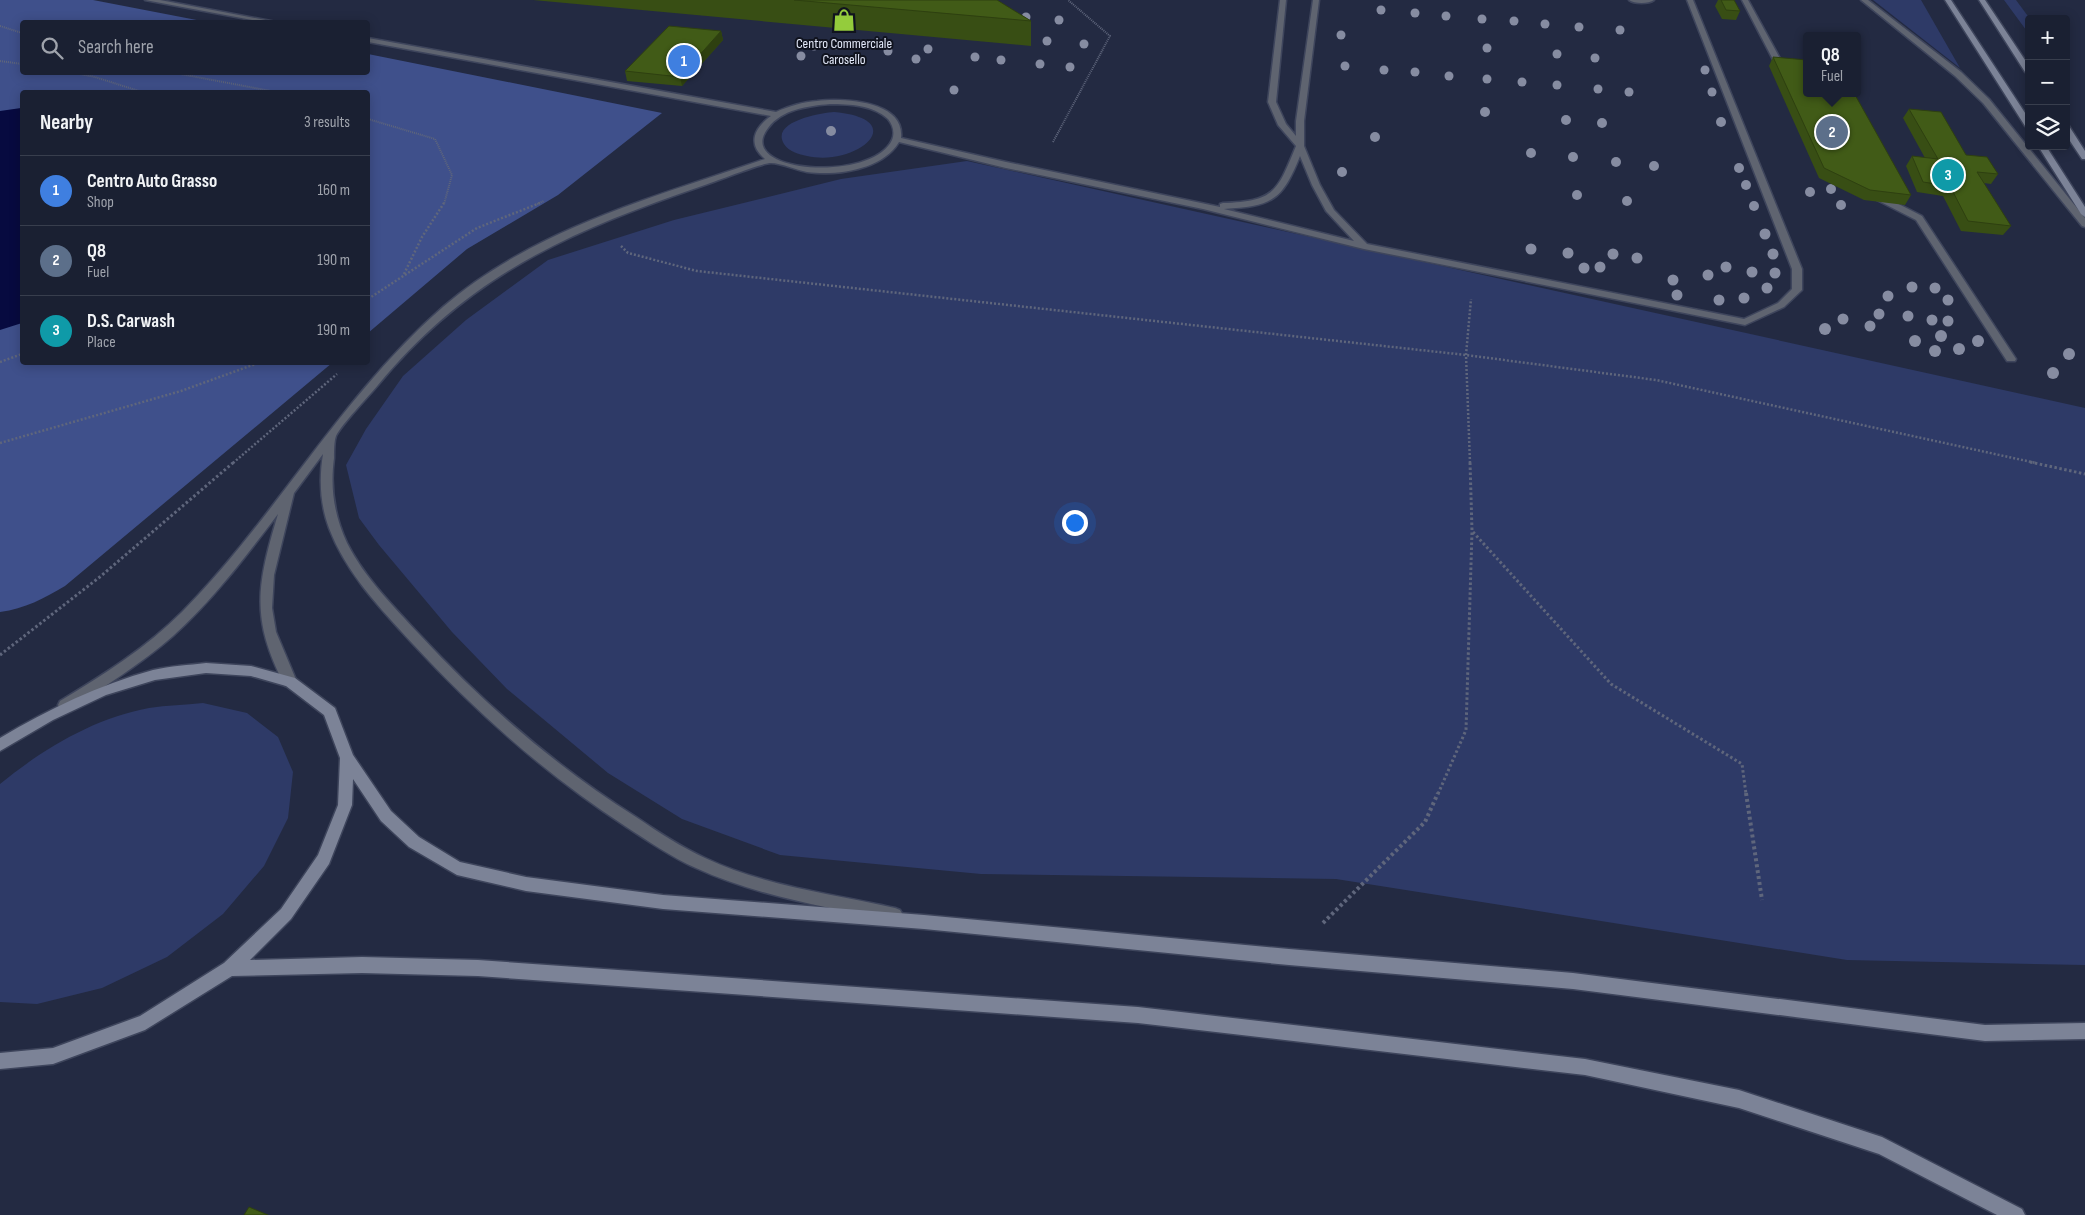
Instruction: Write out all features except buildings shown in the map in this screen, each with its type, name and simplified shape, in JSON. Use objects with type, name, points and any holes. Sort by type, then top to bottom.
[{"type":"main road","points":[[1948,0],[2025,120]]},
{"type":"main road","points":[[1982,0],[2025,66]]},
{"type":"main road","points":[[2070,134],[2085,155]]},
{"type":"main road","points":[[2045,150],[2085,214]]},
{"type":"main road","points":[[0,745],[48,716],[102,691],[156,675],[206,668],[251,671],[290,682],[330,712],[348,758],[370,794],[400,830],[414,842],[445,862],[476,874],[577,892],[663,902],[924,922],[1289,957],[1573,981],[1985,1033],[2085,1031]]},
{"type":"main road","points":[[0,1062],[53,1056],[145,1022],[230,968],[286,914],[324,859],[345,806],[348,758]]},
{"type":"main road","points":[[230,968],[362,965],[478,968],[1118,1013],[1585,1067],[1739,1099],[1882,1146],[2016,1215]]},
{"type":"lane","points":[[148,0],[261,20]]},
{"type":"lane","points":[[1283,0],[1272,96],[1277,116],[1300,146],[1330,211],[1364,246]]},
{"type":"lane","points":[[1203,206],[1245,205],[1269,200],[1276,196],[1284,185],[1300,146],[1300,121],[1316,0]]},
{"type":"lane","points":[[1632,0],[1651,0]]},
{"type":"lane","points":[[897,139],[1006,165],[1203,206],[1364,246],[1745,322],[1781,304],[1797,290],[1797,269],[1690,0]]},
{"type":"lane","points":[[1745,0],[1788,81]]},
{"type":"lane","points":[[1864,0],[1958,74],[1986,101],[2085,224]]},
{"type":"lane","points":[[370,40],[778,115]]},
{"type":"lane","points":[[821,102],[863,104],[880,109],[893,118],[898,128],[897,139],[887,152],[868,162],[844,169],[816,171],[791,168],[771,160],[760,150],[758,138],[764,126],[778,115],[800,106],[821,102]]},
{"type":"lane","points":[[48,716],[125,666],[184,618],[239,554],[378,380],[450,307],[493,275],[526,254],[597,220],[771,160]]},
{"type":"lane","points":[[1868,192],[1919,218],[2011,359]]},
{"type":"lane","points":[[331,438],[325,478],[327,497],[335,529],[357,571],[375,595],[479,706],[528,748],[625,819],[685,856],[710,868],[750,881],[924,922]]},
{"type":"lane","points":[[290,489],[266,587],[268,627],[290,682]]},
{"type":"path","points":[[0,26],[20,32]]},
{"type":"path","points":[[0,61],[20,64]]},
{"type":"path","points":[[85,75],[140,90]]},
{"type":"path","points":[[186,75],[265,90]]},
{"type":"path","points":[[370,120],[435,140],[452,175],[443,206],[422,237],[404,274]]},
{"type":"path","points":[[370,298],[477,228],[544,200]]},
{"type":"path","points":[[597,220],[628,253],[696,271],[1466,355],[1656,380],[2085,474]]},
{"type":"path","points":[[1289,957],[1426,822],[1466,730],[1472,531],[1466,355],[1472,292]]},
{"type":"path","points":[[0,362],[20,355]]},
{"type":"path","points":[[0,443],[181,391],[253,365]]},
{"type":"path","points":[[0,655],[101,576],[343,369]]},
{"type":"path","points":[[1472,531],[1611,684],[1742,764],[1762,900]]},
{"type":"shaded area","points":[[0,0],[93,0],[197,20],[20,20],[20,75],[370,75],[370,54],[662,113],[558,195],[467,249],[370,331],[370,90],[20,90],[20,365],[330,365],[65,586],[26,606],[0,612]]},
{"type":"shaded area","points":[[1873,0],[1921,0],[1960,68]]},
{"type":"shaded area","points":[[2004,0],[2016,0],[2027,15],[2025,15],[2025,29]]},
{"type":"shaded area","points":[[20,108],[20,324],[0,330],[0,111]]},
{"type":"shaded area","points":[[834,112],[857,116],[870,123],[873,132],[869,141],[859,149],[844,155],[826,158],[807,156],[791,151],[784,144],[782,136],[784,129],[791,124],[809,116]]},
{"type":"shaded area","points":[[967,161],[2085,408],[2085,965],[1847,960],[1336,879],[981,874],[780,855],[682,819],[608,773],[507,689],[452,632],[379,545],[359,518],[346,465],[366,429],[403,376],[466,320],[548,260],[674,220],[841,179]]},
{"type":"shaded area","points":[[203,703],[247,713],[278,737],[293,772],[288,818],[264,866],[223,914],[167,957],[102,988],[37,1004],[0,1002],[0,784],[52,747],[89,727],[109,719],[149,708]]},
{"type":"place","name":"Centro Commerciale Carosello","points":[[844,20]]},
{"type":"place","name":"Centro Auto Grasso","points":[[684,61]]},
{"type":"place","name":"Q8","points":[[1832,132]]},
{"type":"place","name":"D.S. Carwash","points":[[1948,175]]}]
